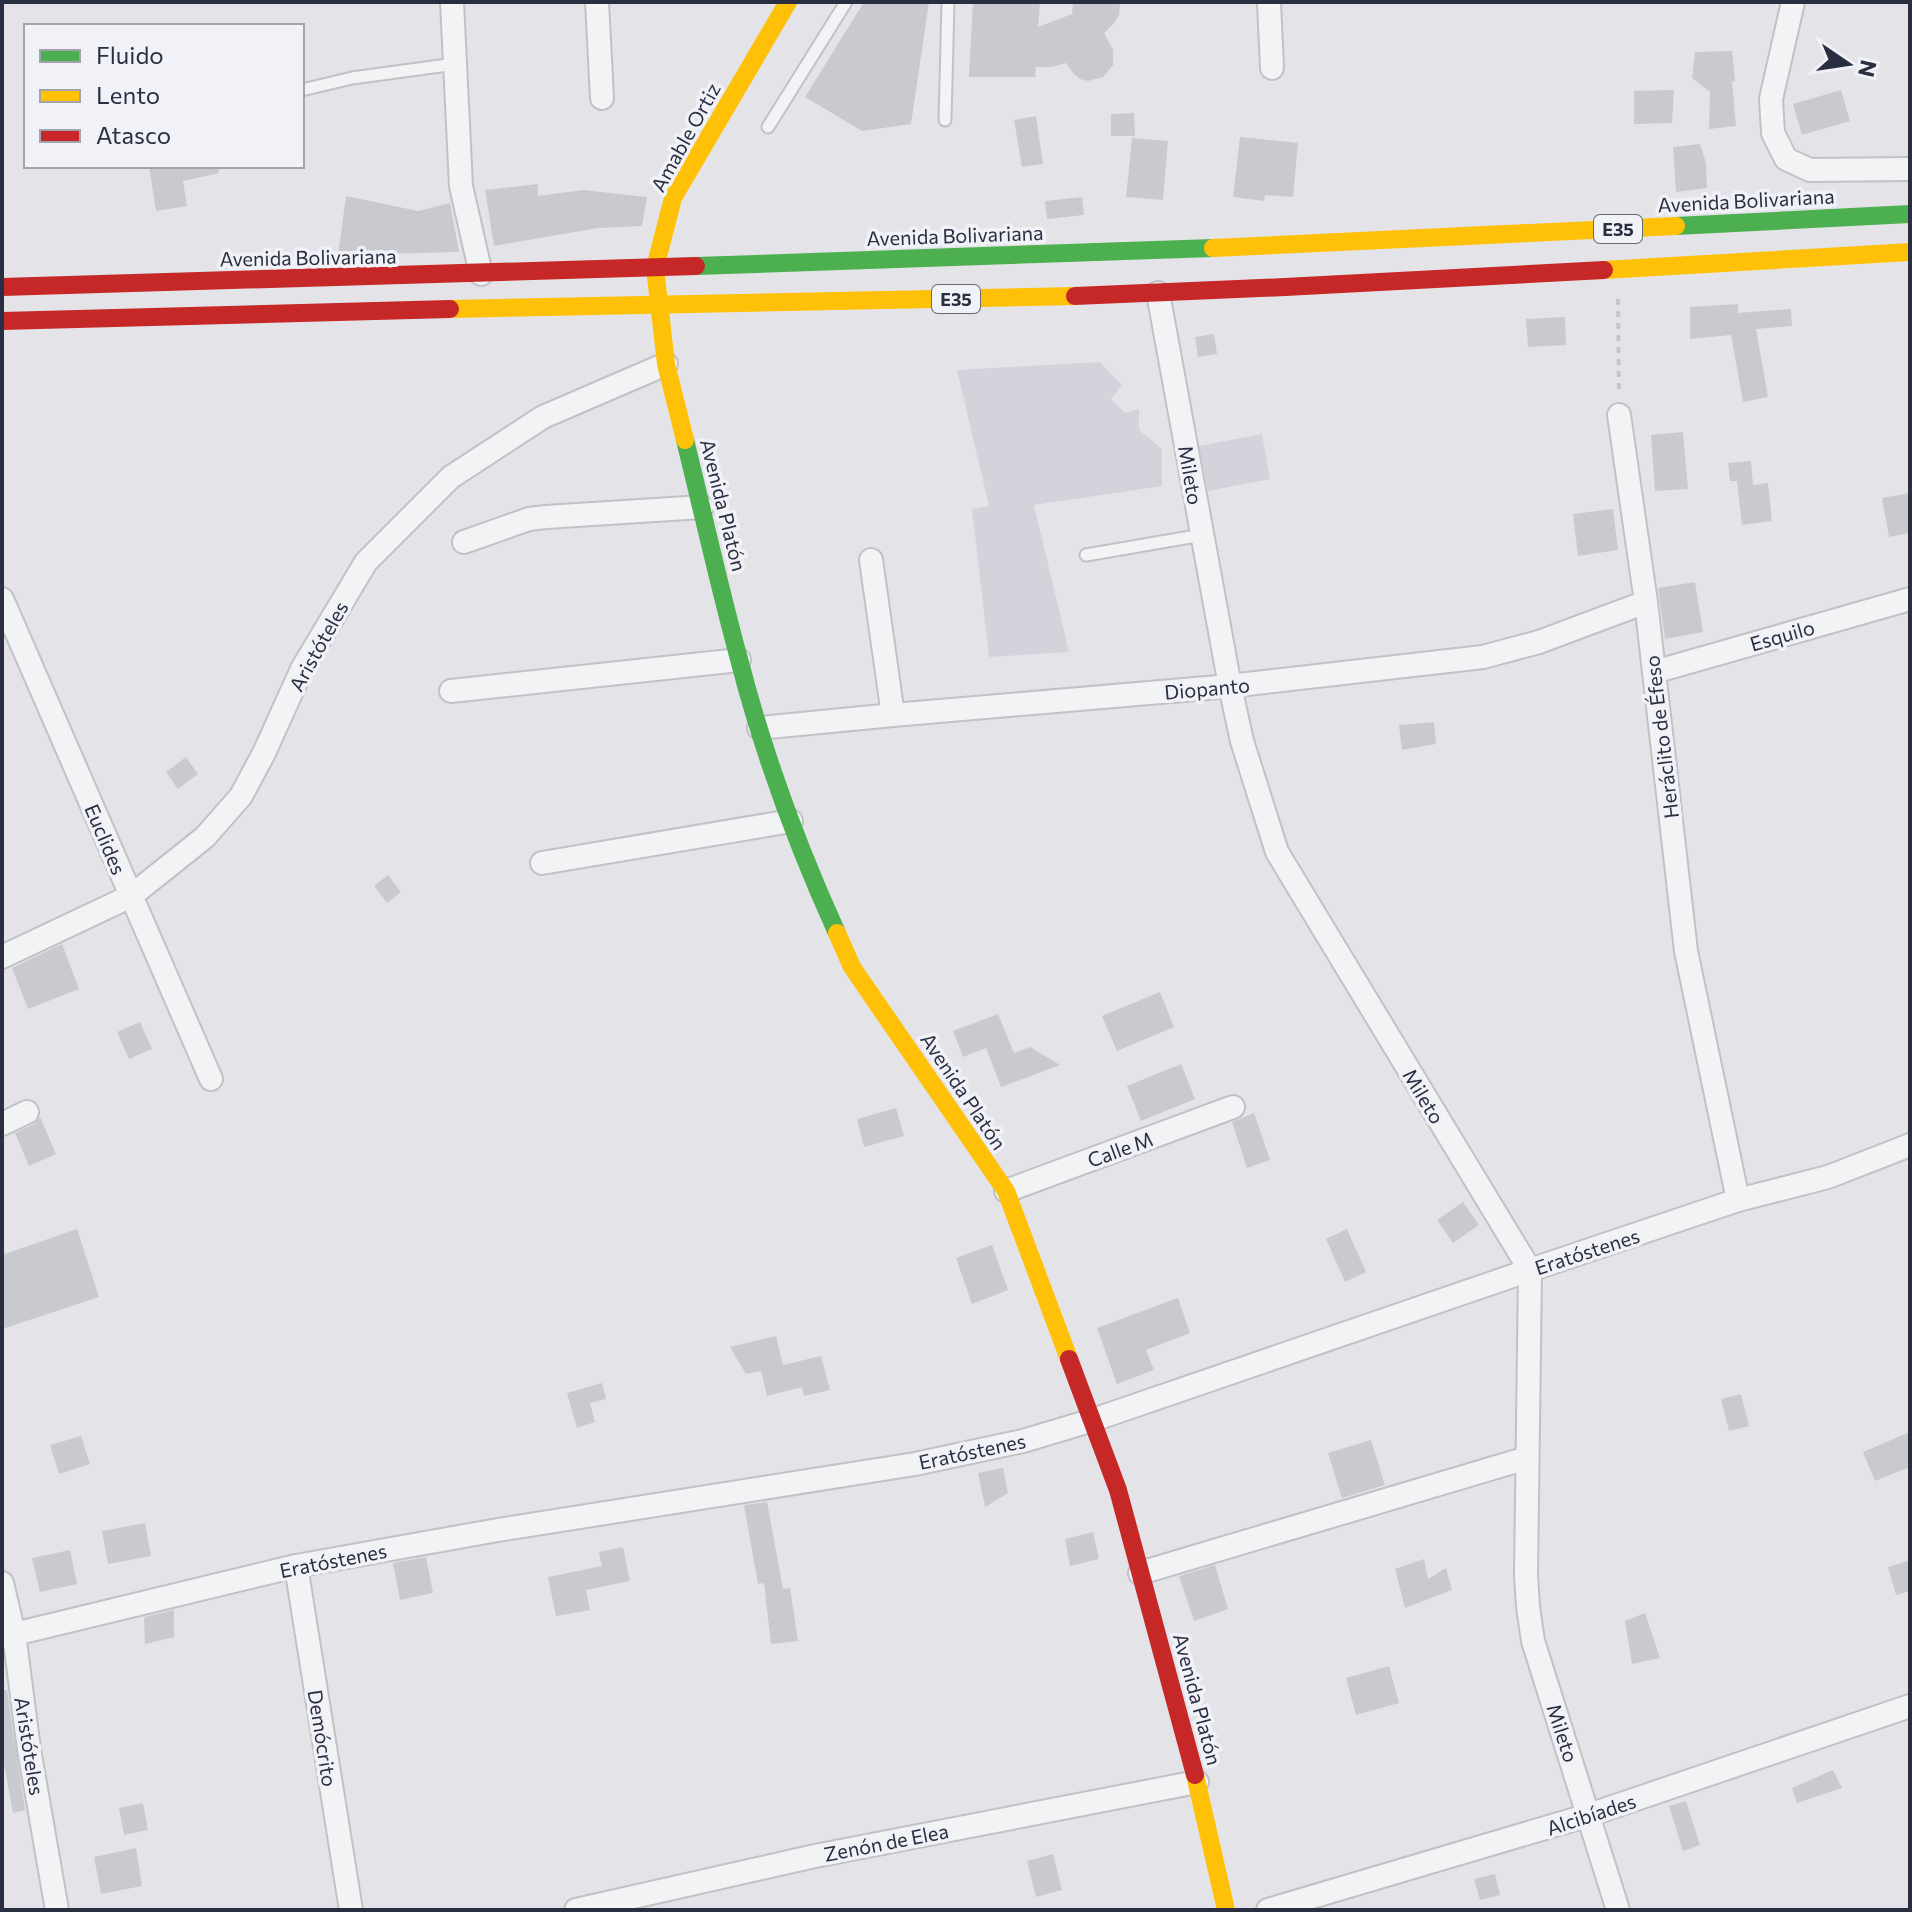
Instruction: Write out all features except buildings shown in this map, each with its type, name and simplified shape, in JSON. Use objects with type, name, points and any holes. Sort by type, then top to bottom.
[{"type":"main road","name":"Amable Ortiz","points":[[660,304],[655,268],[673,198],[788,2]]},
{"type":"main road","name":"Avenida Bolivariana","points":[[2,287],[481,274],[1327,244],[1910,214]]},
{"type":"main road","name":"E35","points":[[2,321],[1158,293],[1910,252]]},
{"type":"main road","name":"Avenida Platón","points":[[660,304],[666,364],[739,660],[791,821],[852,967],[1006,1191],[1118,1490],[1197,1782],[1226,1910]]},
{"type":"street","points":[[452,2],[461,186],[481,274]]},
{"type":"street","points":[[597,2],[602,98]]},
{"type":"street","points":[[1269,2],[1272,68]]},
{"type":"street","points":[[1793,2],[1771,99],[1773,133],[1786,159],[1810,170],[1910,169]]},
{"type":"street","name":"Mileto","points":[[1158,293],[1230,686],[1242,741],[1277,852],[1530,1270],[1528,1607],[1533,1641],[1618,1910]]},
{"type":"street","name":"Aristóteles","points":[[2,957],[131,896],[205,837],[241,796],[302,669],[366,562],[451,477],[543,417],[666,364]]},
{"type":"street","name":"Heráclito de Éfeso","points":[[1619,415],[1646,602],[1686,951],[1738,1200]]},
{"type":"street","points":[[464,542],[529,519],[702,507]]},
{"type":"street","points":[[871,560],[893,715]]},
{"type":"street","name":"Euclides","points":[[2,599],[211,1079]]},
{"type":"street","name":"Esquilo","points":[[1654,672],[1910,599]]},
{"type":"street","name":"Diopanto","points":[[759,728],[1230,686],[1483,657],[1539,642],[1646,602]]},
{"type":"street","points":[[451,691],[739,660]]},
{"type":"street","points":[[542,863],[791,821]]},
{"type":"street","name":"Calle M","points":[[1006,1191],[1233,1107]]},
{"type":"street","points":[[2,1124],[27,1112]]},
{"type":"street","name":"Eratóstenes","points":[[8,1635],[296,1566],[498,1530],[915,1464],[1023,1441],[1093,1420],[1738,1200],[1828,1177],[1910,1145]]},
{"type":"street","points":[[1140,1573],[1527,1458]]},
{"type":"street","name":"Demócrito","points":[[296,1566],[351,1910]]},
{"type":"street","name":"Aristóteles","points":[[2,1583],[8,1635],[57,1910]]},
{"type":"street","name":"Alcibíades","points":[[1268,1910],[1589,1815],[1910,1706]]},
{"type":"street","name":"Zenón de Elea","points":[[576,1910],[815,1856],[1197,1782]]},
{"type":"lane","points":[[768,127],[846,2]]},
{"type":"lane","points":[[945,120],[948,2]]},
{"type":"lane","points":[[304,90],[352,78],[455,64]]},
{"type":"lane","points":[[1086,555],[1202,535]]},
{"type":"path","points":[[1618,269],[1619,415]]},
{"type":"shaded area","points":[[1100,362],[1122,385],[1111,399],[1125,413],[1139,409],[1139,430],[1162,449],[1162,486],[1034,505],[1069,652],[989,657],[972,509],[989,506],[957,370]]},
{"type":"shaded area","points":[[1262,434],[1270,479],[1208,491],[1199,446]]},
{"type":"traffic: fast","points":[[1676,226],[1910,214]]},
{"type":"traffic: fast","points":[[696,266],[1213,248]]},
{"type":"traffic: fast","points":[[685,440],[748,694],[795,832],[837,933]]},
{"type":"traffic: slow","points":[[685,440],[666,364],[655,268],[673,198],[788,2]]},
{"type":"traffic: slow","points":[[1213,248],[1676,226]]},
{"type":"traffic: slow","points":[[1604,270],[1910,252]]},
{"type":"traffic: slow","points":[[450,309],[1075,296]]},
{"type":"traffic: slow","points":[[837,933],[852,967],[1006,1191],[1069,1359]]},
{"type":"traffic: slow","points":[[1195,1775],[1226,1910]]},
{"type":"traffic: jam","points":[[2,287],[696,266]]},
{"type":"traffic: jam","points":[[1075,296],[1604,270]]},
{"type":"traffic: jam","points":[[2,321],[450,309]]},
{"type":"traffic: jam","points":[[1069,1359],[1118,1490],[1195,1775]]}]
